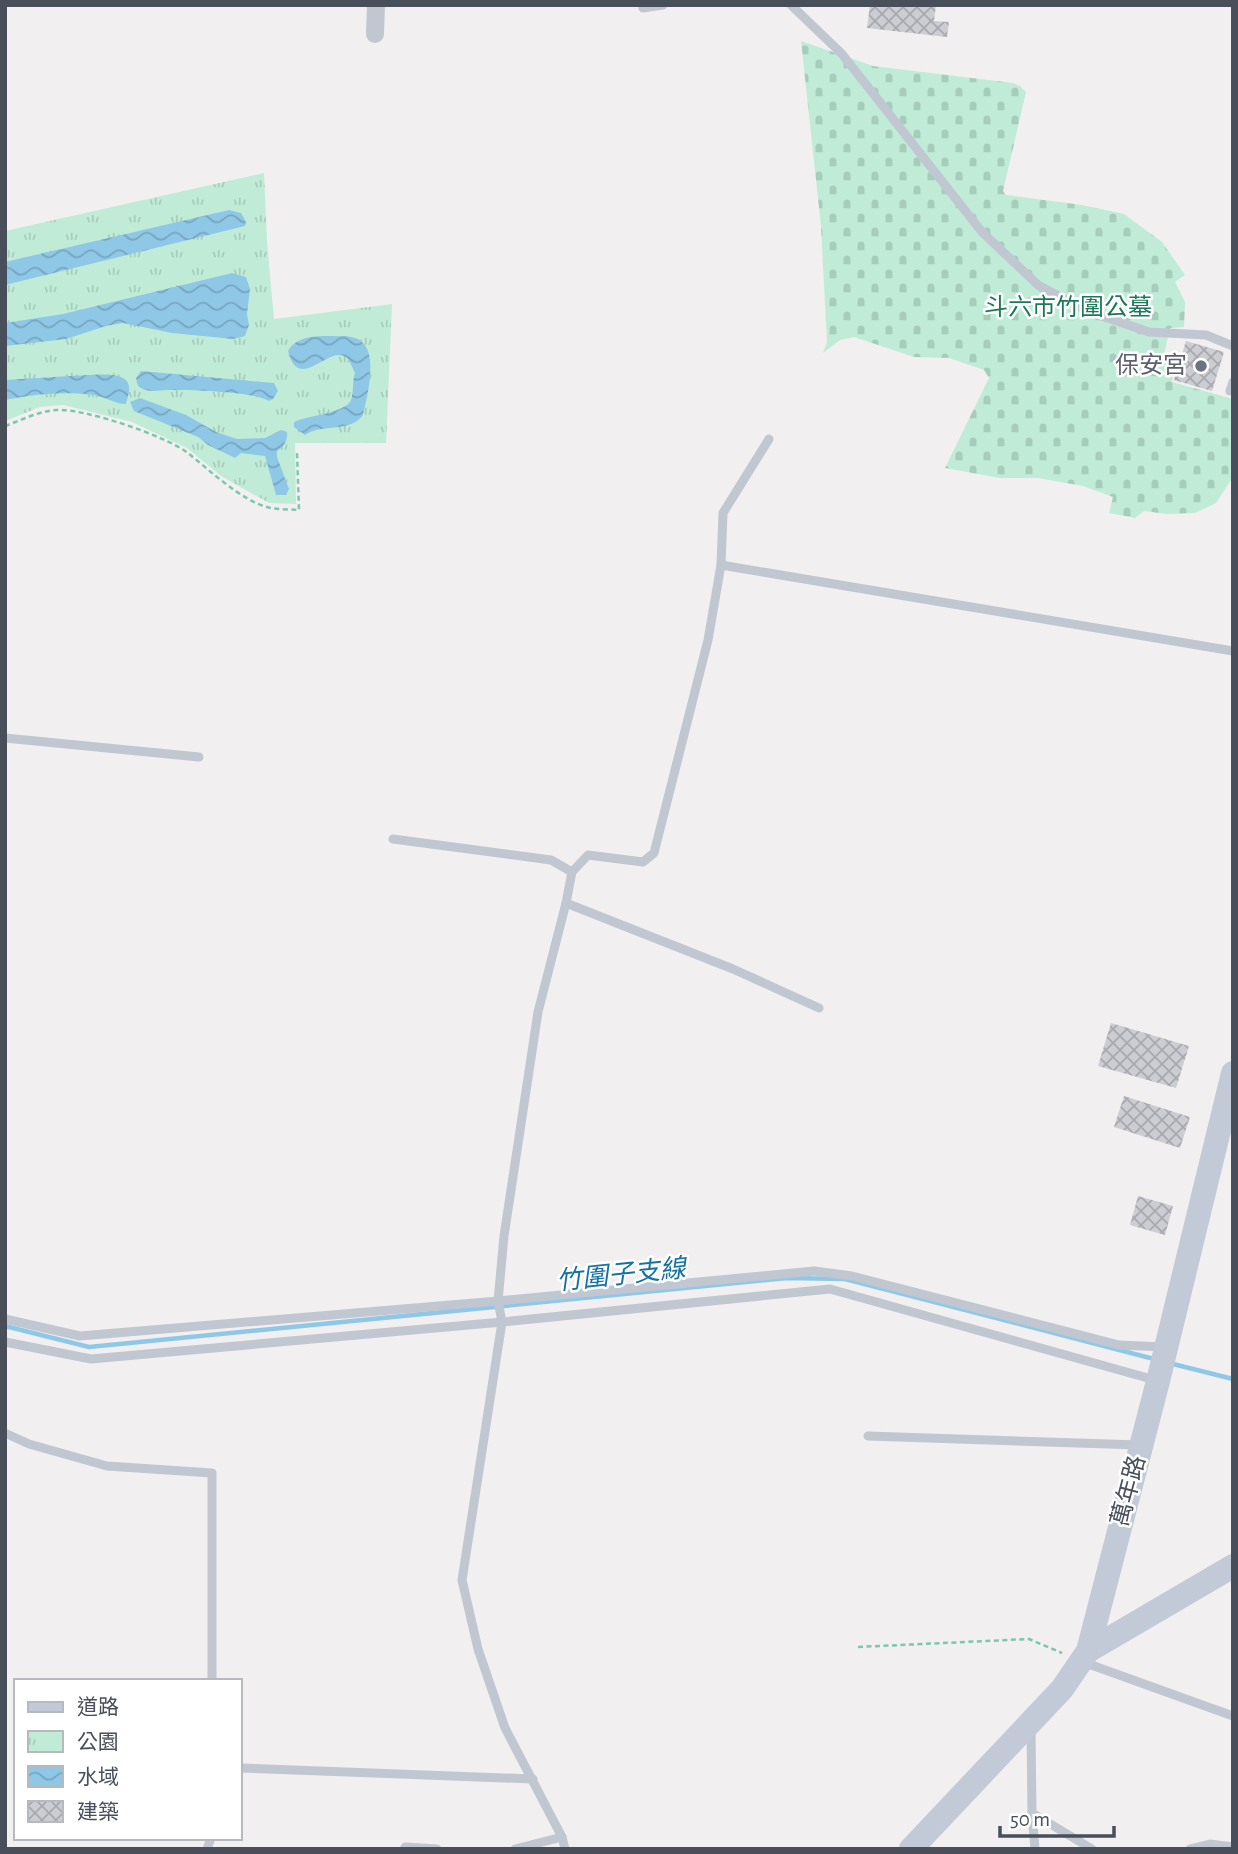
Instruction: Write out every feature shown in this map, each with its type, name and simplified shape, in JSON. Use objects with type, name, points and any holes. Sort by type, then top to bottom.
[{"type":"street","points":[[375,34],[376,5]]},
{"type":"street","name":"萬年路","points":[[911,1849],[1062,1689],[1084,1656],[1158,1381],[1233,1073]]},
{"type":"street","points":[[1084,1656],[1233,1566]]},
{"type":"lane","points":[[643,8],[663,5]]},
{"type":"lane","points":[[791,5],[842,54],[982,232],[1038,285],[1087,311],[1149,332],[1206,335],[1233,346]]},
{"type":"lane","points":[[565,1849],[562,1837],[505,1728],[478,1649],[462,1580],[502,1322],[498,1301],[504,1236],[538,1012],[572,872],[588,855],[643,862],[654,853],[708,639],[721,565],[723,513],[769,439]]},
{"type":"lane","points":[[721,565],[1233,651]]},
{"type":"lane","points":[[5,738],[199,757]]},
{"type":"lane","points":[[393,839],[551,860],[572,872]]},
{"type":"lane","points":[[566,903],[733,969],[819,1008]]},
{"type":"lane","points":[[5,1319],[80,1336],[814,1271],[852,1276],[1119,1345],[1166,1348]]},
{"type":"lane","points":[[5,1342],[91,1359],[831,1289],[1158,1381]]},
{"type":"lane","points":[[5,1433],[29,1444],[107,1466],[212,1473],[212,1679]]},
{"type":"lane","points":[[868,1436],[1141,1445]]},
{"type":"lane","points":[[1084,1656],[1233,1716]]},
{"type":"lane","points":[[1031,1722],[1035,1849]]},
{"type":"lane","points":[[242,1768],[533,1779]]},
{"type":"lane","points":[[1032,1813],[1092,1849]]},
{"type":"lane","points":[[515,1849],[562,1837]]},
{"type":"lane","points":[[1190,1849],[1210,1844],[1233,1847]]},
{"type":"lane","points":[[405,1847],[437,1849]]},
{"type":"path","points":[[5,426],[42,412],[56,410],[72,411],[128,426],[172,443],[248,498],[268,508],[299,510],[297,453]]},
{"type":"path","points":[[858,1647],[1029,1639],[1084,1656]]},
{"type":"green space","name":"斗六市竹圍公墓","points":[[801,41],[873,66],[1020,86],[1026,92],[1003,191],[1006,195],[1082,205],[1124,214],[1162,242],[1185,275],[1175,282],[1185,302],[1184,327],[1170,328],[1162,363],[1175,367],[1172,382],[1233,399],[1233,477],[1216,503],[1195,513],[1144,511],[1135,518],[1109,513],[1113,497],[1083,486],[1038,478],[1000,478],[945,468],[989,378],[984,370],[949,358],[914,357],[854,337],[840,340],[823,353],[827,342],[821,226]]},
{"type":"green space","points":[[264,173],[274,319],[392,304],[386,443],[295,443],[296,504],[269,503],[221,476],[187,448],[132,422],[63,405],[40,407],[5,421],[5,231]]},
{"type":"water","points":[[229,210],[241,213],[246,222],[245,226],[5,285],[5,262]]},
{"type":"water","points":[[232,273],[246,277],[250,289],[247,314],[249,325],[245,336],[233,339],[172,333],[123,323],[66,339],[5,346],[5,323],[63,314]]},
{"type":"water","points":[[346,336],[362,342],[369,356],[370,377],[363,415],[351,424],[320,429],[305,435],[294,427],[294,422],[334,411],[348,404],[352,397],[355,373],[348,359],[340,355],[307,368],[299,368],[293,363],[288,351],[306,338]]},
{"type":"water","points":[[141,371],[274,383],[278,391],[269,401],[249,395],[220,392],[147,390],[137,384],[136,378]]},
{"type":"water","points":[[87,375],[124,378],[129,389],[126,404],[94,395],[72,393],[5,400],[5,380]]},
{"type":"water","points":[[140,398],[186,415],[216,432],[237,439],[265,438],[281,430],[287,432],[285,443],[277,451],[289,489],[286,495],[276,495],[265,456],[241,453],[235,458],[198,437],[134,411],[130,402]]},
{"type":"building","points":[[870,5],[936,5],[934,21],[949,22],[947,37],[867,28]]},
{"type":"building","points":[[1186,341],[1224,352],[1212,391],[1174,380]]},
{"type":"building","points":[[1111,1023],[1189,1046],[1176,1088],[1098,1066]]},
{"type":"building","points":[[1124,1096],[1190,1117],[1180,1148],[1114,1127]]},
{"type":"building","points":[[1138,1196],[1173,1206],[1165,1235],[1130,1225]]},
{"type":"waterway","name":"竹圍子支線","points":[[5,1326],[89,1347],[787,1278],[845,1279],[1154,1359]]},
{"type":"waterway","name":"竹圍子支線","points":[[1169,1363],[1233,1379]]},
{"type":"place","name":"保安宮","points":[[1201,366]]}]
